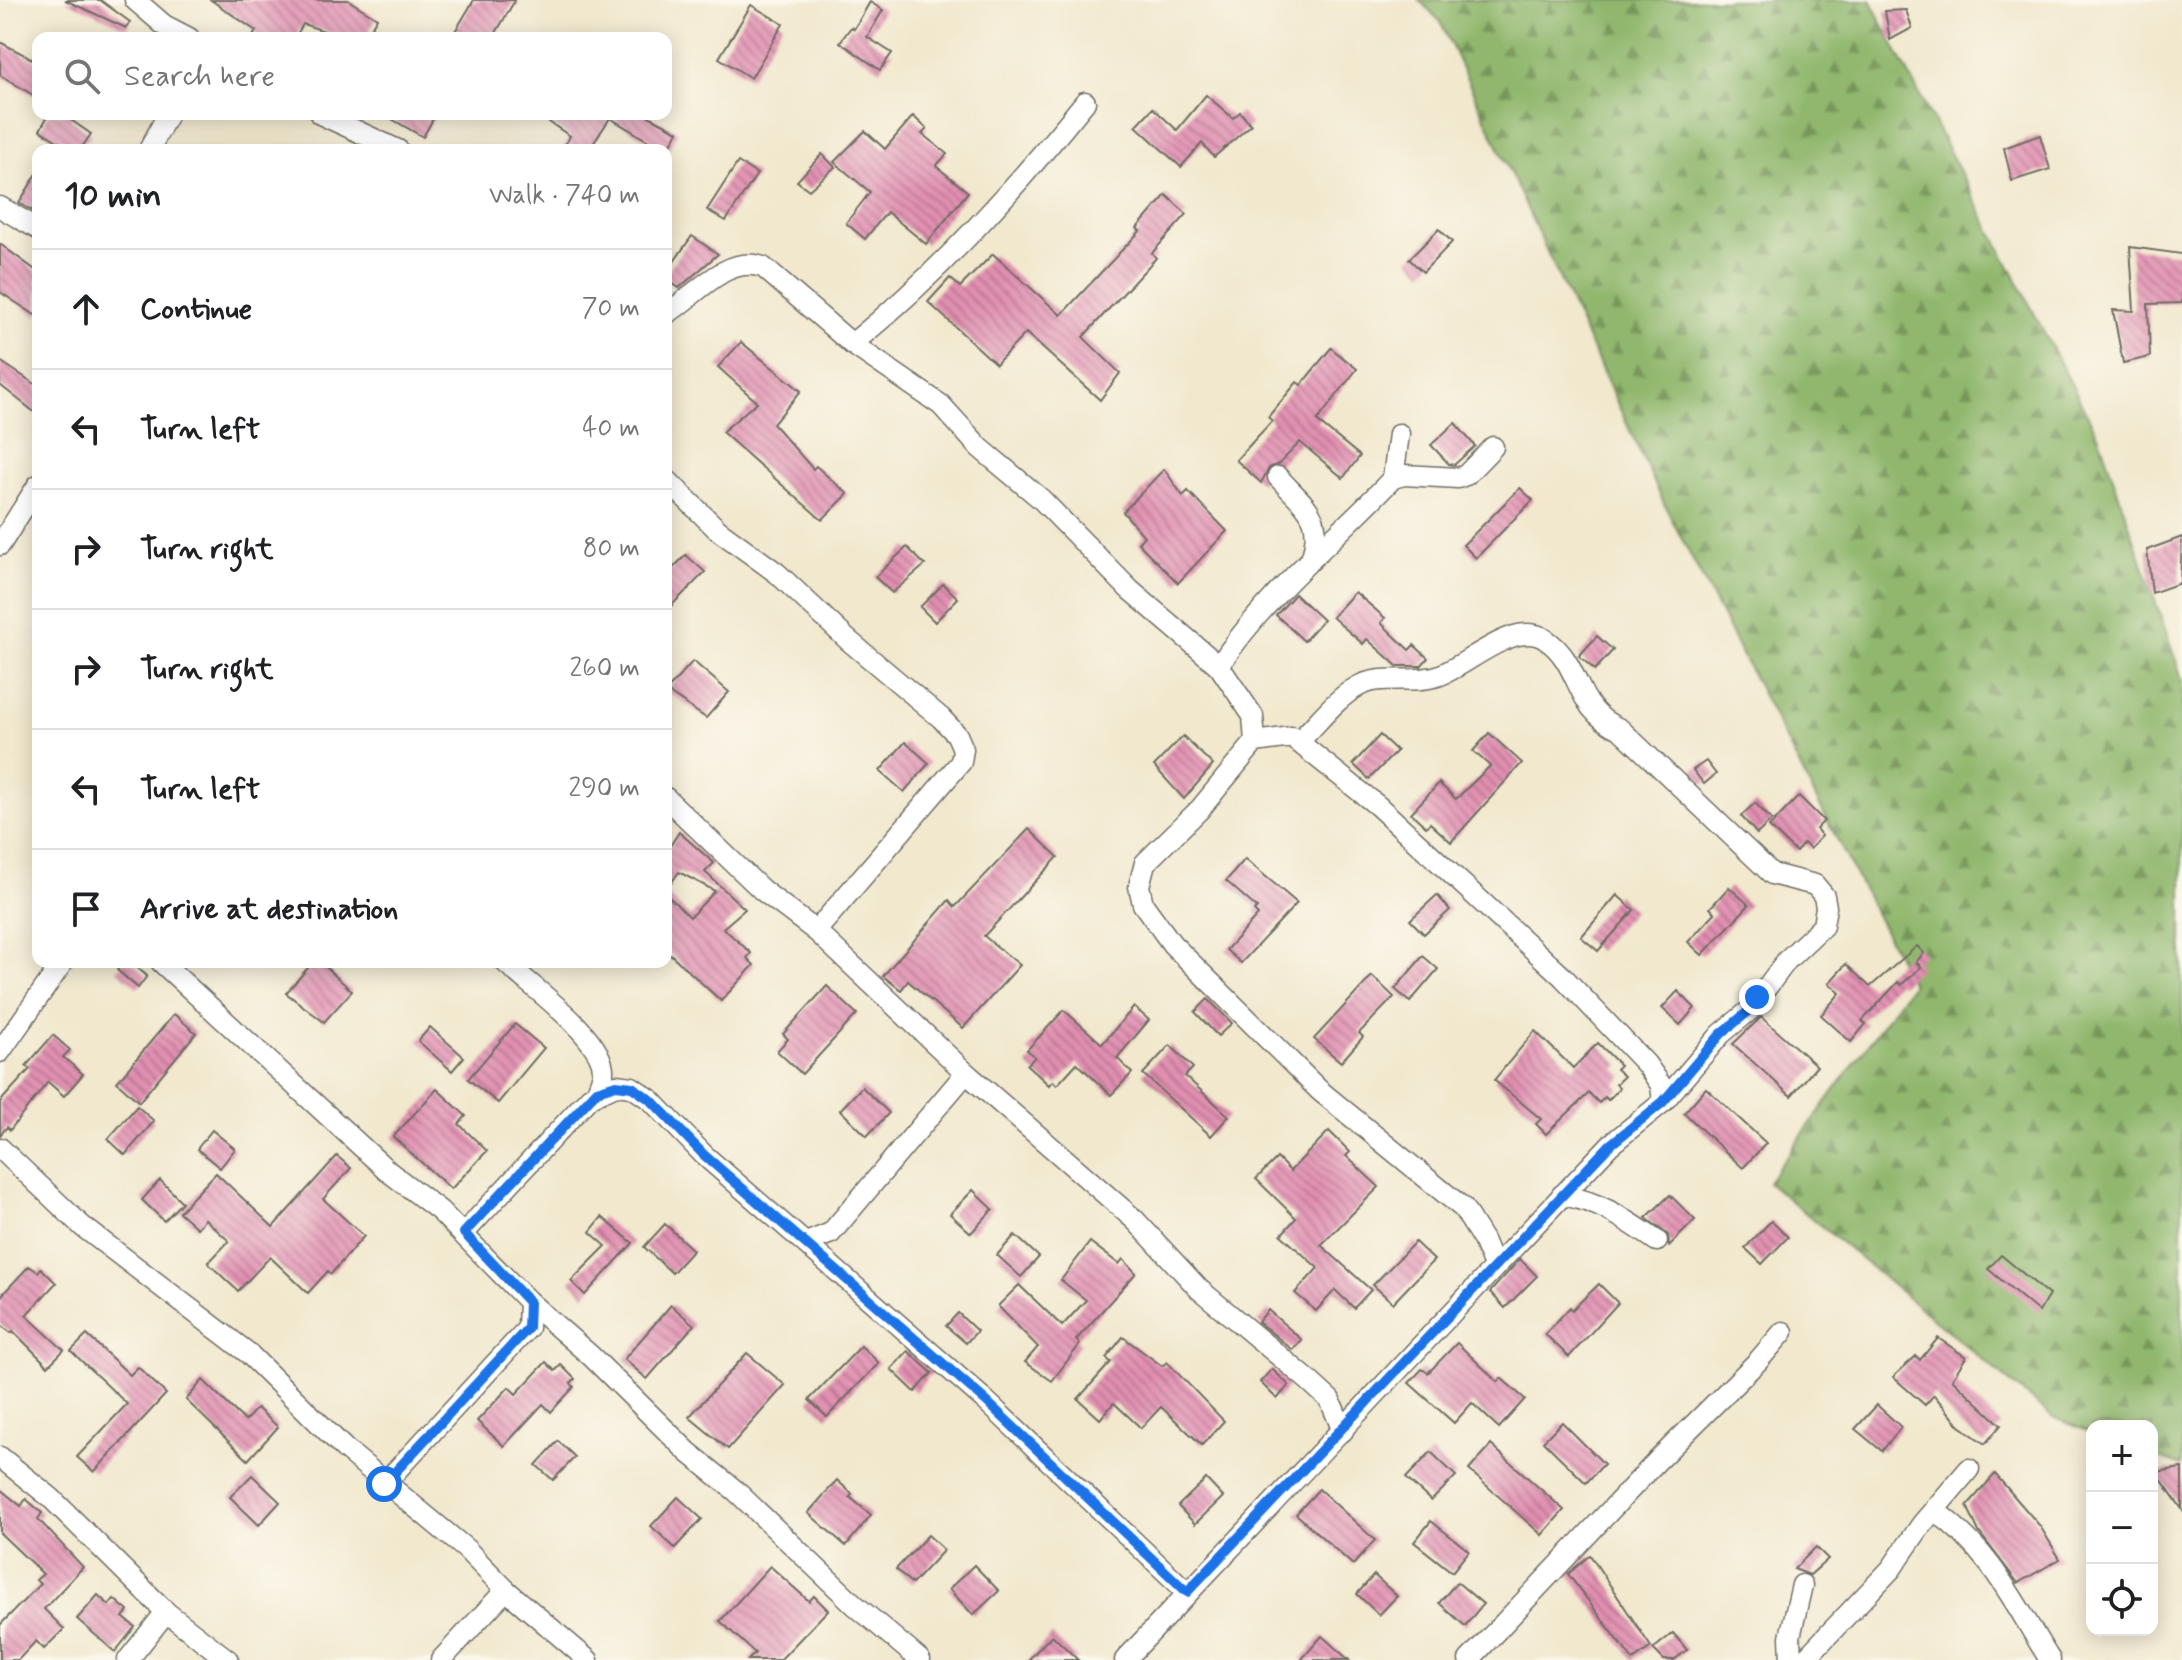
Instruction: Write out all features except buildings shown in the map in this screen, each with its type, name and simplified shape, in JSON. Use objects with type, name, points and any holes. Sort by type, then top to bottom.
[{"type":"street","points":[[135,0],[164,25],[177,32]]},
{"type":"street","points":[[852,344],[903,302],[976,232],[1085,102]]},
{"type":"street","points":[[152,144],[165,120]]},
{"type":"street","points":[[333,120],[385,144]]},
{"type":"street","points":[[0,207],[32,226]]},
{"type":"street","points":[[672,310],[721,273],[753,263],[763,267],[806,301],[852,344],[941,405],[980,448],[1041,499],[1130,590],[1219,666],[1253,716],[1255,742]]},
{"type":"street","points":[[1393,478],[1399,434]]},
{"type":"street","points":[[1219,666],[1239,636],[1393,478],[1404,475],[1458,478],[1466,475],[1493,447]]},
{"type":"street","points":[[1278,477],[1316,518],[1318,537],[1311,560]]},
{"type":"street","points":[[672,485],[718,530],[777,573],[870,660],[941,718],[957,735],[963,749],[961,762],[816,931]]},
{"type":"street","points":[[0,545],[32,494]]},
{"type":"street","points":[[1125,1660],[1610,1145],[1663,1102],[1721,1034],[1750,1010],[1787,960],[1823,926],[1824,896],[1815,885],[1772,874],[1620,729],[1594,714],[1559,649],[1535,633],[1519,635],[1490,646],[1439,676],[1368,682],[1354,688],[1299,741]]},
{"type":"street","points":[[1494,1266],[1483,1240],[1463,1208],[1319,1090],[1172,944],[1143,904],[1139,886],[1145,863],[1200,809],[1255,742],[1281,736],[1299,741],[1481,898],[1563,977],[1646,1064],[1661,1085],[1663,1102]]},
{"type":"street","points":[[672,804],[762,890],[816,931],[966,1073],[1135,1220],[1199,1289],[1330,1400],[1343,1431]]},
{"type":"street","points":[[0,1052],[59,968]]},
{"type":"street","points":[[168,968],[389,1172],[464,1233],[529,1302],[688,1452],[736,1491],[855,1605],[920,1660]]},
{"type":"street","points":[[464,1233],[597,1091],[603,1071],[598,1054],[580,1029],[512,968]]},
{"type":"street","points":[[806,1243],[831,1233],[966,1073]]},
{"type":"street","points":[[597,1091],[616,1085],[632,1087],[651,1100],[704,1155],[986,1401],[1187,1592]]},
{"type":"street","points":[[0,1148],[82,1226],[248,1353],[302,1410],[384,1484],[466,1549],[506,1590],[588,1660]]},
{"type":"street","points":[[1562,1195],[1590,1200],[1615,1211],[1657,1241]]},
{"type":"street","points":[[528,1328],[529,1302]]},
{"type":"street","points":[[384,1484],[528,1328],[552,1323]]},
{"type":"street","points":[[1469,1660],[1783,1332]]},
{"type":"street","points":[[0,1457],[51,1498],[166,1612],[228,1660]]},
{"type":"street","points":[[1804,1660],[1891,1569],[1969,1469]]},
{"type":"street","points":[[1935,1511],[1963,1532],[1998,1573],[2050,1660]]},
{"type":"street","points":[[1791,1660],[1792,1622],[1802,1585]]},
{"type":"street","points":[[441,1660],[506,1590]]},
{"type":"street","points":[[128,1660],[166,1612]]},
{"type":"green space","points":[[1419,0],[1870,0],[2099,437],[2182,679],[2182,1466],[2158,1457],[2158,1420],[2086,1420],[2086,1431],[2052,1417],[1768,1182],[1912,984],[1667,510],[1440,21]]},
{"type":"route","points":[[384,1484],[528,1328],[529,1302],[464,1233],[590,1097],[597,1091],[616,1085],[632,1087],[651,1100],[704,1155],[986,1401],[1091,1497],[1187,1592],[1343,1431],[1610,1145],[1663,1102],[1703,1053],[1750,1010],[1757,997]]}]
